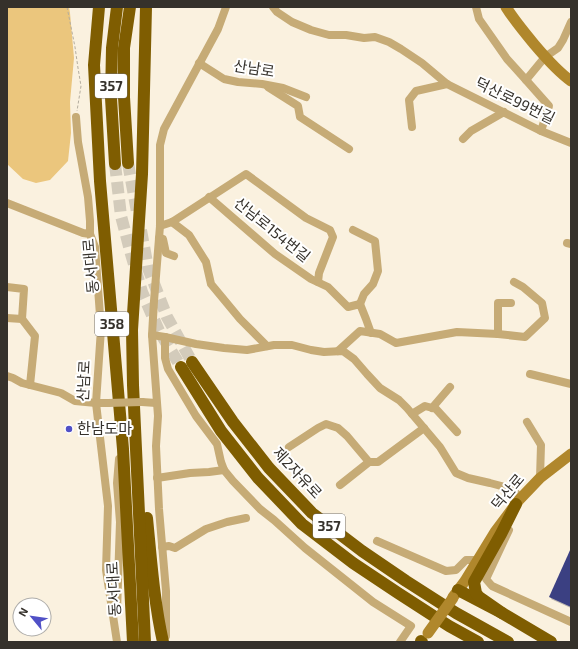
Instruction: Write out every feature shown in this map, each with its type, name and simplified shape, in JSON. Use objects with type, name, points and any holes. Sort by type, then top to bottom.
[{"type":"highway","name":"동서대로","points":[[99,7],[94,65],[100,181],[123,449],[132,642]]},
{"type":"highway","name":"357","points":[[115,164],[111,98],[112,48],[117,7]]},
{"type":"highway","name":"357","points":[[128,163],[124,97],[124,48],[130,7]]},
{"type":"highway","name":"동서대로","points":[[145,642],[134,412],[132,330],[142,174],[146,7]]},
{"type":"highway","name":"제2자유로","points":[[192,362],[233,422],[269,468],[312,513],[362,551],[406,581],[456,613],[508,642]]},
{"type":"highway","name":"제2자유로","points":[[181,367],[221,431],[258,478],[302,524],[398,593],[448,626],[478,642]]},
{"type":"highway","points":[[134,412],[142,440],[149,537],[158,614],[164,642]]},
{"type":"highway","points":[[519,501],[474,582],[476,593],[479,597],[502,613],[551,642]]},
{"type":"highway","points":[[455,594],[502,613]]},
{"type":"street","points":[[164,642],[166,591],[159,509],[156,446],[158,416],[152,335],[160,226],[160,145],[164,129],[218,29],[226,7]]},
{"type":"street","name":"덕산로99번길","points":[[273,7],[277,12],[292,22],[329,35],[375,38],[389,42],[422,63],[447,84],[541,131],[571,142]]},
{"type":"street","points":[[476,7],[479,18],[507,59],[549,106],[541,131]]},
{"type":"street","points":[[506,7],[515,21],[545,57],[571,81]]},
{"type":"street","points":[[526,80],[545,57],[567,42],[571,22]]},
{"type":"street","name":"산남로","points":[[199,63],[224,79],[283,88],[306,97]]},
{"type":"street","points":[[262,84],[298,106],[300,117],[349,149]]},
{"type":"street","points":[[412,127],[409,100],[416,91],[447,84]]},
{"type":"street","points":[[463,139],[471,131],[504,112]]},
{"type":"street","name":"산남로","points":[[76,118],[78,142],[88,197],[90,234],[95,247],[101,329],[96,403],[108,506],[106,570],[117,641]]},
{"type":"street","name":"산남로154번길","points":[[160,226],[172,222],[246,174],[306,218],[330,230],[333,237],[319,273],[318,282]]},
{"type":"street","name":"산남로154번길","points":[[210,198],[275,254],[311,279],[328,287],[348,307],[360,304]]},
{"type":"street","points":[[7,202],[83,233],[90,234]]},
{"type":"street","points":[[172,222],[189,235],[206,262],[210,284],[240,319],[267,346]]},
{"type":"street","points":[[353,230],[375,241],[378,271],[373,284],[364,294],[360,304],[371,333]]},
{"type":"street","points":[[159,238],[163,239],[166,253],[174,256]]},
{"type":"street","points":[[338,351],[360,331],[380,334],[396,344],[457,332],[525,337],[545,318],[542,303],[523,287],[514,282]]},
{"type":"street","points":[[7,287],[24,289],[22,319],[35,336],[30,385]]},
{"type":"street","points":[[498,334],[498,303],[511,303]]},
{"type":"street","points":[[7,318],[22,319]]},
{"type":"street","points":[[152,335],[196,344],[247,350],[274,345],[292,345],[324,352],[343,351],[354,359],[380,388],[399,400],[412,414],[440,446],[456,473],[468,478],[512,489],[519,501],[517,515],[486,579],[492,586],[571,622]]},
{"type":"street","points":[[165,337],[165,358],[168,369],[196,416],[217,444],[224,470],[260,509],[305,548],[373,602],[410,626],[400,642]]},
{"type":"street","points":[[530,374],[571,384]]},
{"type":"street","points":[[7,376],[22,383],[61,393],[75,401],[96,403],[156,403]]},
{"type":"street","points":[[432,408],[450,387]]},
{"type":"street","points":[[412,414],[425,406],[436,409],[457,432]]},
{"type":"street","points":[[117,641],[120,522],[117,483],[120,422]]},
{"type":"street","points":[[527,422],[541,445],[540,478]]},
{"type":"street","points":[[289,447],[326,424],[338,428],[347,436],[369,462]]},
{"type":"street","points":[[340,485],[369,462],[378,462],[424,428]]},
{"type":"street","name":"덕산로","points":[[423,639],[478,560],[495,532],[519,501],[540,478],[571,454]]},
{"type":"street","points":[[158,478],[224,470]]},
{"type":"street","points":[[162,547],[169,546],[175,548],[206,529],[246,518]]},
{"type":"street","points":[[377,541],[446,571],[456,570],[466,560],[478,560]]},
{"type":"path","points":[[67,7],[82,86],[76,118]]},
{"type":"shaded area","points":[[7,7],[69,7],[70,13],[74,58],[70,102],[71,133],[68,161],[50,180],[36,183],[23,179],[7,164]]},
{"type":"building","points":[[571,548],[571,607],[549,597]]},
{"type":"tunnel","points":[[128,163],[137,212]]},
{"type":"tunnel","points":[[115,164],[121,216],[142,292],[159,331],[181,367]]},
{"type":"tunnel","points":[[141,230],[148,268],[167,317],[192,362]]},
{"type":"place","name":"한남도마","points":[[69,429]]}]
